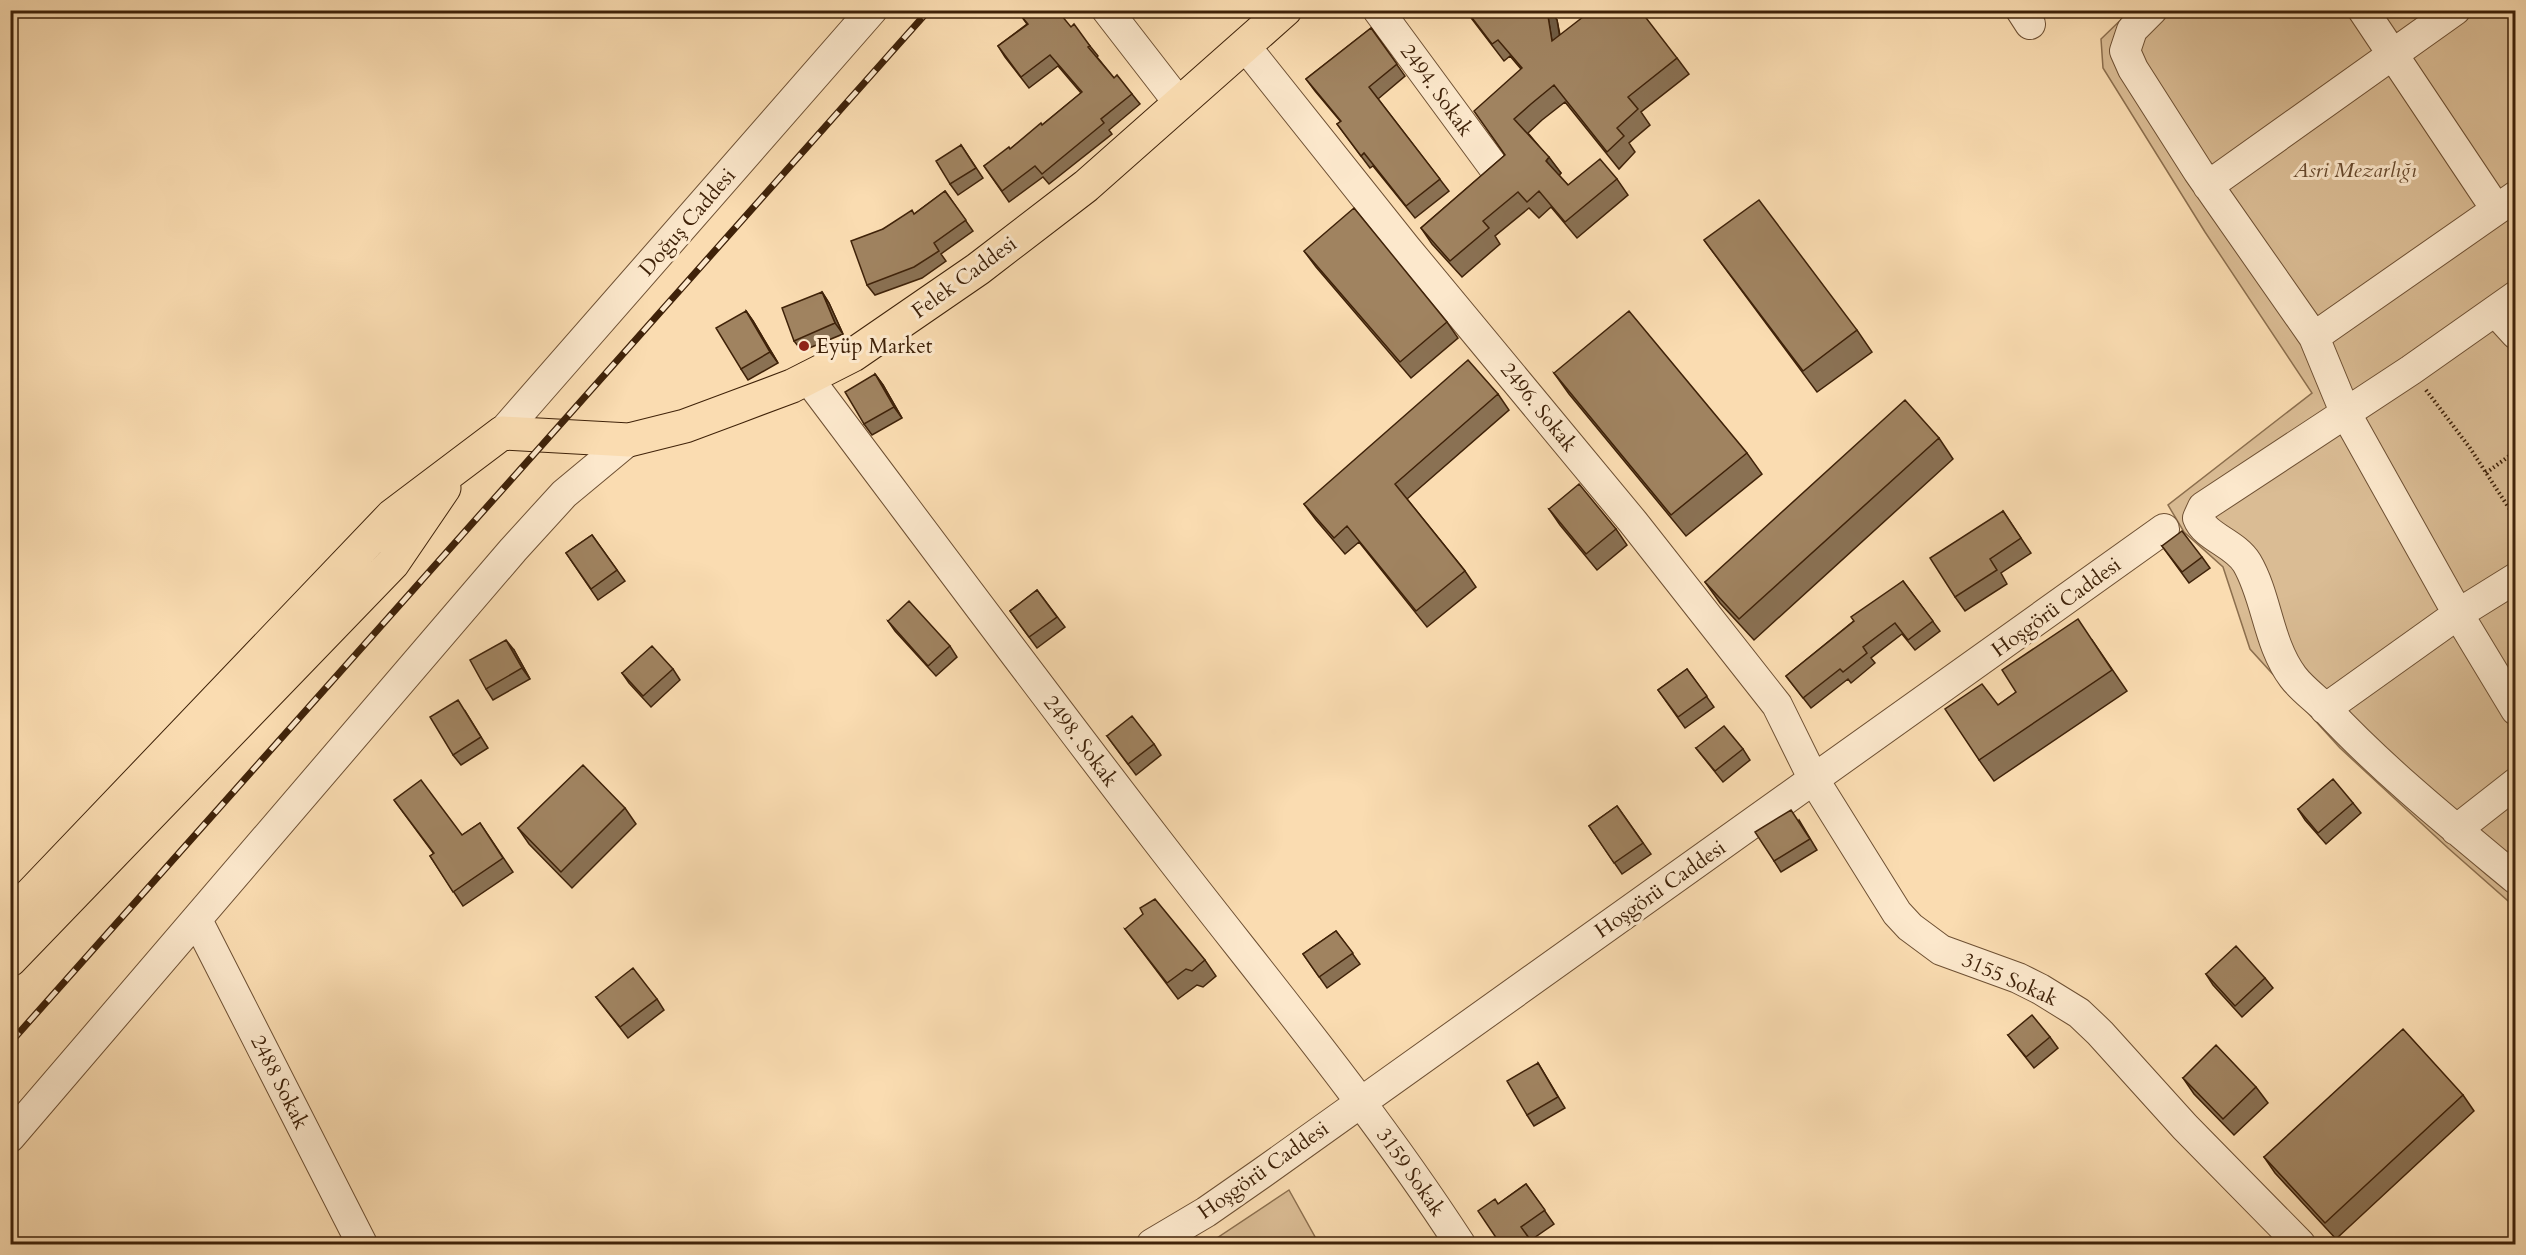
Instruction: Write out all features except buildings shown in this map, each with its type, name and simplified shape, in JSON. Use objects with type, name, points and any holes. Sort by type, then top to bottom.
[{"type":"main road","name":"Felek Caddesi","points":[[502,433],[628,440],[685,426],[792,386],[853,355],[978,269],[1086,186],[1286,10]]},
{"type":"main road","points":[[10,916],[392,516],[502,433]]},
{"type":"main road","points":[[10,960],[393,563],[457,469]]},
{"type":"street","name":"Doğuş Caddesi","points":[[502,433],[872,10]]},
{"type":"street","points":[[1107,10],[1179,103]]},
{"type":"street","name":"2494. Sokak","points":[[1378,10],[1495,169]]},
{"type":"street","points":[[2152,10],[2132,30],[2125,51],[2133,69],[2208,186],[2314,337],[2345,412],[2458,614],[2516,710]]},
{"type":"street","points":[[2314,337],[2506,202],[2393,55],[2363,10]]},
{"type":"street","points":[[2208,186],[2455,10]]},
{"type":"street","name":"2496. Sokak","points":[[1245,46],[1406,248],[1633,522],[1777,705],[1814,780]]},
{"type":"street","points":[[2516,334],[2505,303],[2411,370],[2203,507],[2198,518],[2200,525],[2234,547],[2243,557],[2250,569],[2270,632],[2293,676],[2346,732],[2456,830],[2516,879]]},
{"type":"street","name":"2498. Sokak","points":[[807,377],[1154,837],[1360,1101]]},
{"type":"street","points":[[10,1137],[513,550],[564,494],[628,440]]},
{"type":"street","name":"Hoşgörü Caddesi","points":[[1152,1245],[1206,1212],[2164,529]]},
{"type":"street","points":[[2325,709],[2458,614],[2516,578]]},
{"type":"street","name":"3155 Sokak","points":[[1814,780],[1887,900],[1910,927],[1941,950],[2018,978],[2079,1013],[2300,1245]]},
{"type":"street","points":[[2456,830],[2516,783]]},
{"type":"street","name":"2488 Sokak","points":[[197,920],[362,1245]]},
{"type":"street","name":"3159 Sokak","points":[[1360,1101],[1426,1192],[1460,1245]]},
{"type":"path","points":[[2411,370],[2486,473],[2516,519]]},
{"type":"path","points":[[2486,473],[2516,451]]},
{"type":"green space","name":"Asri Mezarlığı","points":[[2130,11],[2515,11],[2515,907],[2340,748],[2250,649],[2223,567],[2184,532],[2168,505],[2312,393],[2205,232],[2103,68],[2101,39]]},
{"type":"green space","points":[[1289,1190],[1319,1244],[1208,1244]]},
{"type":"railway","points":[[10,1043],[929,10]]},
{"type":"place","name":"Eyüp Market","points":[[804,346]]}]
